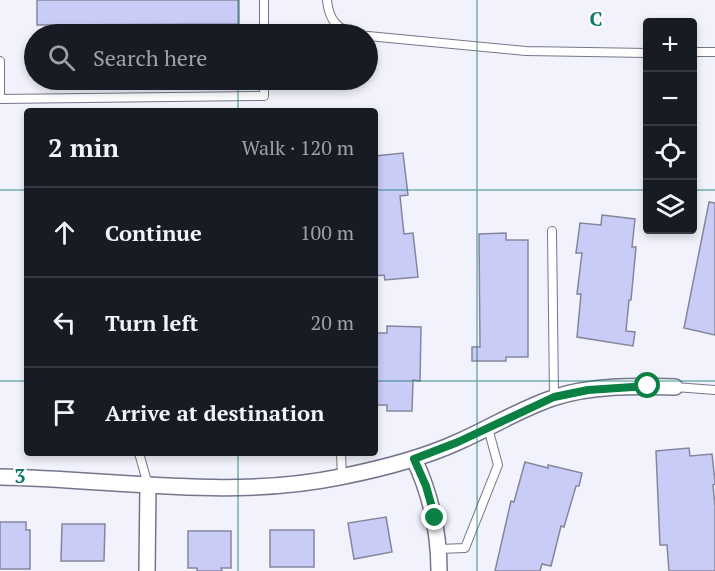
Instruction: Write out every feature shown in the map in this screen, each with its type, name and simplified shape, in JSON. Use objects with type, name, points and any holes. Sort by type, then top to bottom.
[{"type":"street","points":[[0,477],[246,488],[303,484],[414,459],[458,442],[554,397],[588,390],[648,386],[675,387]]},
{"type":"street","points":[[414,459],[435,518],[440,571]]},
{"type":"street","points":[[147,571],[148,485]]},
{"type":"lane","points":[[264,0],[264,24]]},
{"type":"lane","points":[[327,0],[328,11],[335,24]]},
{"type":"lane","points":[[378,37],[526,51],[643,53]]},
{"type":"lane","points":[[697,52],[715,52]]},
{"type":"lane","points":[[0,61],[0,99],[264,96],[264,90]]},
{"type":"lane","points":[[552,231],[554,397]]},
{"type":"lane","points":[[675,387],[715,390]]},
{"type":"lane","points":[[439,549],[465,548],[498,465],[488,428]]},
{"type":"lane","points":[[140,456],[148,485]]},
{"type":"lane","points":[[341,456],[342,477]]},
{"type":"building","points":[[37,0],[239,0],[239,24],[37,24]]},
{"type":"building","points":[[403,153],[408,195],[400,196],[404,234],[413,233],[418,277],[385,280],[384,275],[378,276],[378,156]]},
{"type":"building","points":[[709,202],[715,203],[715,335],[684,328]]},
{"type":"building","points":[[602,215],[635,219],[632,247],[636,247],[626,331],[635,332],[633,346],[577,337],[581,294],[577,294],[582,253],[576,253],[580,223],[601,225]]},
{"type":"building","points":[[506,233],[506,240],[528,240],[528,357],[506,357],[506,361],[472,361],[472,347],[480,347],[479,234]]},
{"type":"building","points":[[387,326],[421,327],[420,381],[413,380],[412,411],[387,411],[387,405],[378,405],[378,333],[387,333]]},
{"type":"building","points":[[689,448],[690,456],[712,454],[715,481],[713,485],[715,571],[669,571],[667,545],[660,545],[656,451]]},
{"type":"building","points":[[525,462],[582,473],[579,486],[576,486],[564,527],[561,526],[551,566],[542,564],[540,571],[495,571],[511,501],[514,502]]},
{"type":"building","points":[[386,517],[392,552],[354,559],[348,523]]},
{"type":"building","points":[[0,522],[26,522],[26,530],[30,530],[30,569],[0,569]]},
{"type":"building","points":[[62,524],[105,524],[104,561],[61,561]]},
{"type":"building","points":[[270,530],[314,530],[314,567],[270,567]]},
{"type":"building","points":[[188,531],[231,531],[231,568],[221,568],[222,571],[197,571],[197,568],[188,568]]},
{"type":"route","points":[[435,518],[426,486],[414,459],[458,442],[554,397],[588,390],[648,386]]}]
